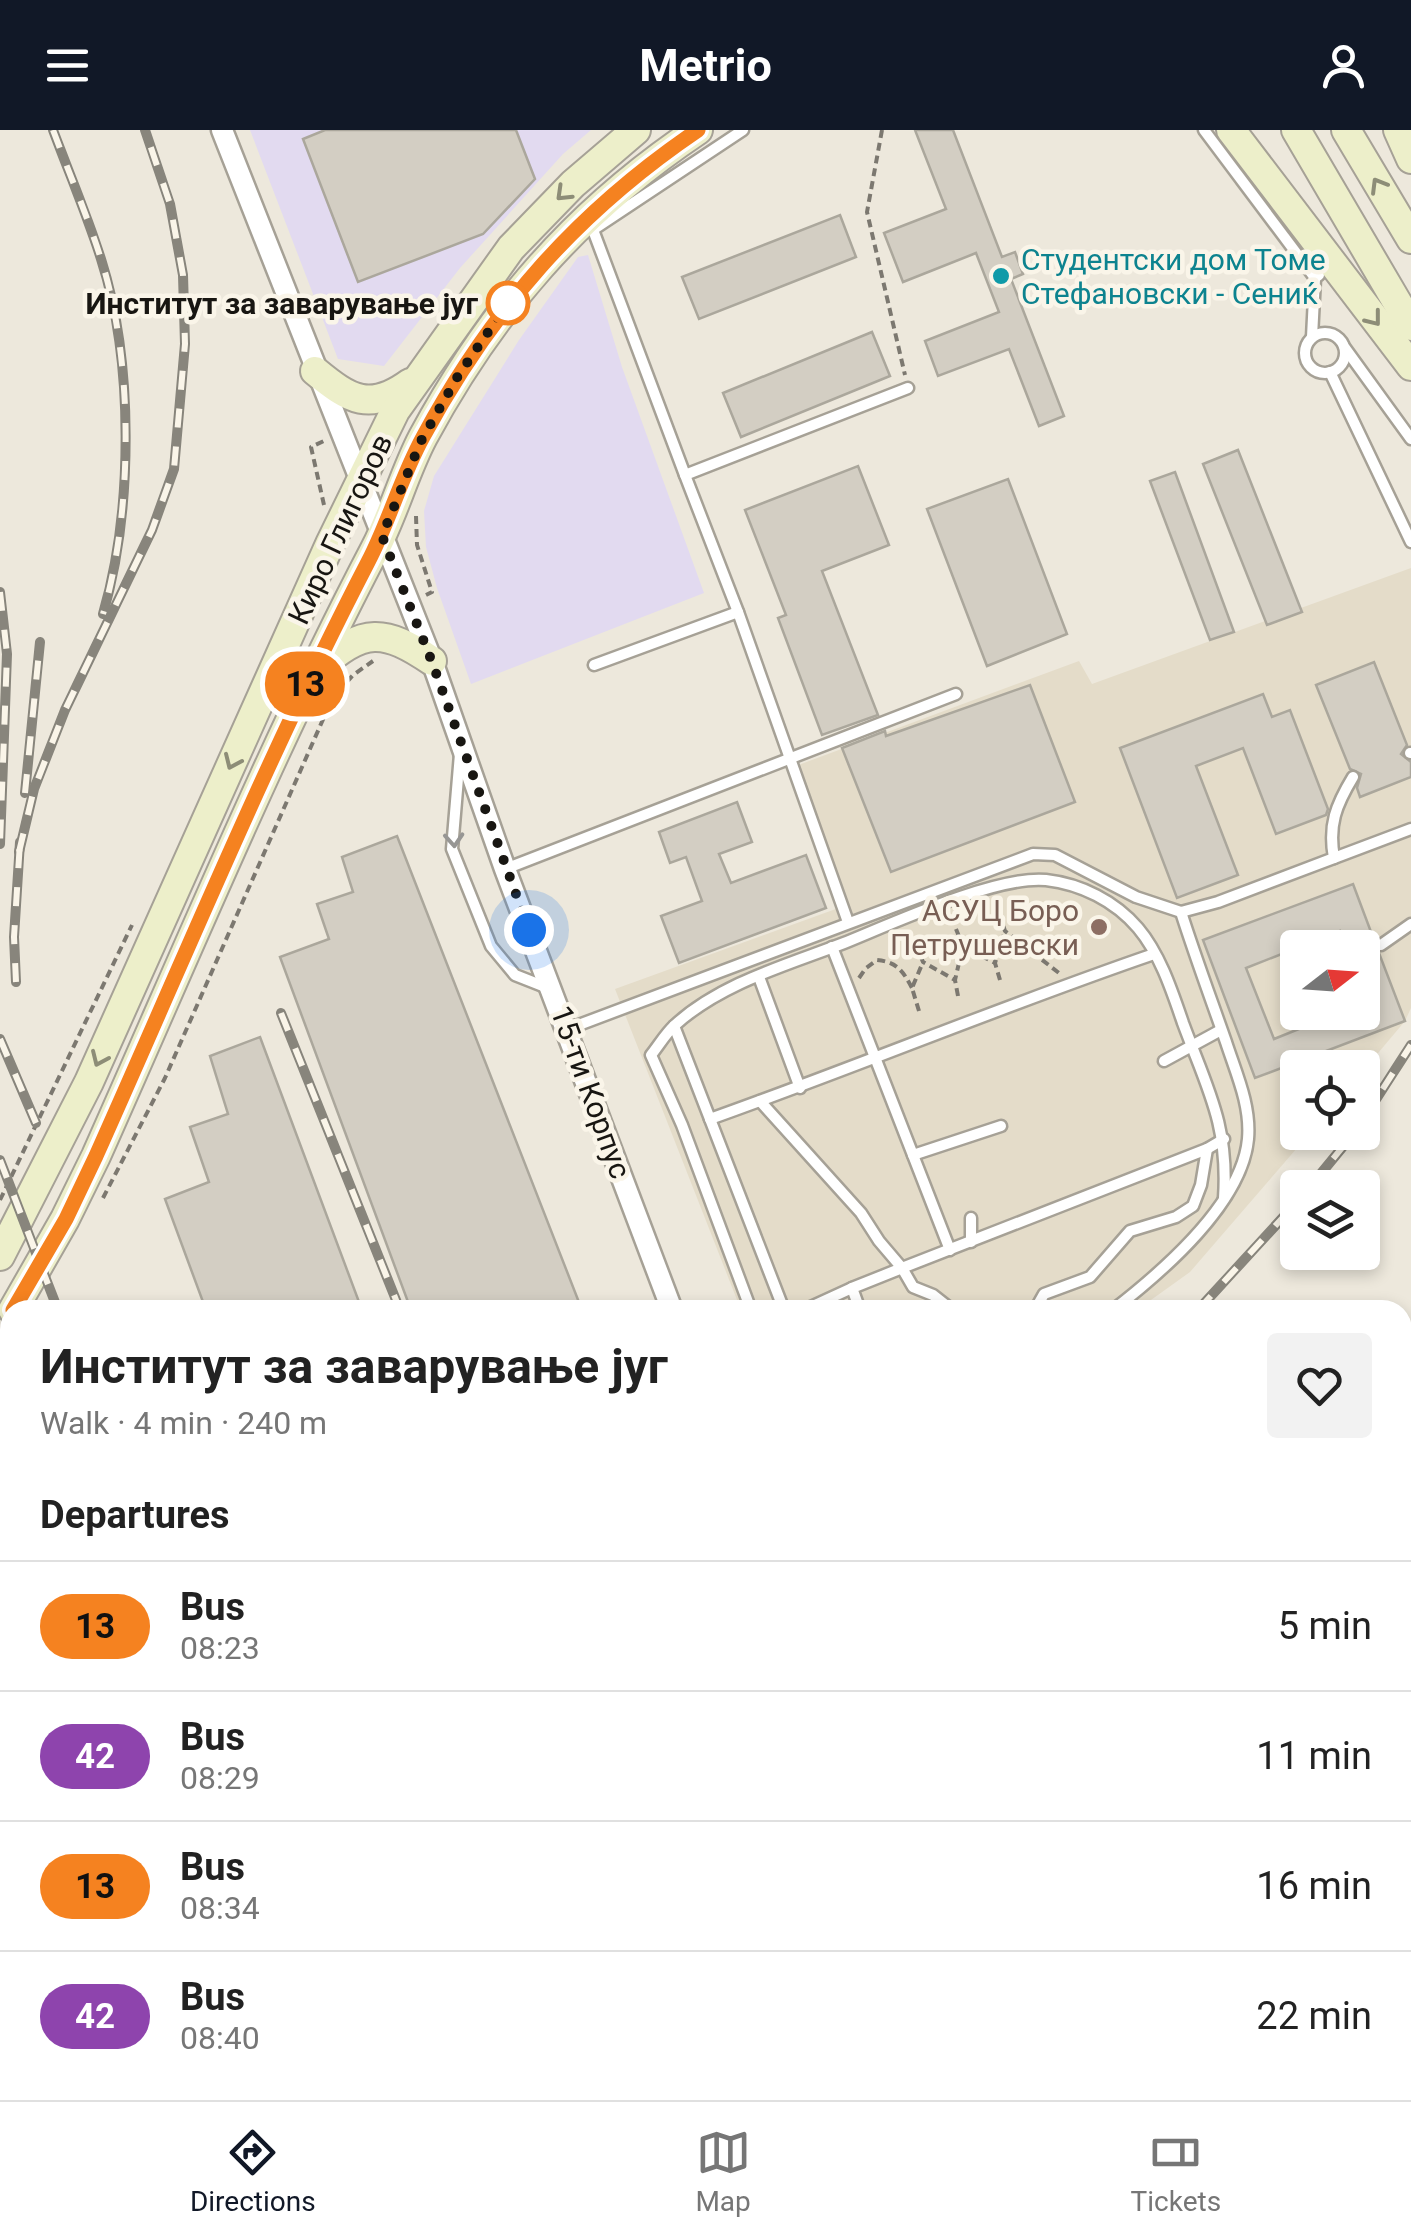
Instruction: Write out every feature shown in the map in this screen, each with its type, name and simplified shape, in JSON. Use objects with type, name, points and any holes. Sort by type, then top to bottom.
[{"type":"street","name":"15-ти Корпус","points":[[222,130],[432,662],[505,869],[668,1300]]},
{"type":"street","name":"Киро Глигоров","points":[[0,1256],[89,1082],[395,411],[511,248],[572,184],[636,130]]},
{"type":"street","name":"Киро Глигоров","points":[[19,1300],[66,1219],[96,1156],[308,678],[382,536],[421,441],[476,348],[553,249],[590,223],[654,159],[698,130]]},
{"type":"street","points":[[1230,130],[1323,271],[1411,366]]},
{"type":"street","points":[[1296,130],[1411,326]]},
{"type":"street","points":[[1346,130],[1411,239]]},
{"type":"street","points":[[1398,130],[1411,159]]},
{"type":"street","points":[[314,371],[333,386],[366,401],[389,396],[416,379]]},
{"type":"street","points":[[308,678],[354,642],[383,636],[408,645],[432,662]]},
{"type":"lane","points":[[743,130],[590,223],[738,612],[848,922]]},
{"type":"lane","points":[[1204,130],[1323,271],[1306,360],[1316,371],[1330,372],[1344,361],[1344,347]]},
{"type":"lane","points":[[1312,338],[1329,333],[1336,336],[1411,438]]},
{"type":"lane","points":[[1330,372],[1411,542]]},
{"type":"lane","points":[[686,474],[908,388]]},
{"type":"lane","points":[[594,665],[738,612]]},
{"type":"lane","points":[[505,869],[956,694]]},
{"type":"lane","points":[[461,744],[452,849],[491,946],[514,975],[552,990]]},
{"type":"lane","points":[[1334,858],[1334,810],[1353,777]]},
{"type":"lane","points":[[568,1029],[1032,854],[1045,853],[1076,864],[1136,897],[1180,912],[1218,902],[1411,828]]},
{"type":"lane","points":[[747,1300],[682,1125],[651,1055],[674,1026],[720,993],[993,887],[1044,880],[1096,894],[1116,906],[1139,930],[1154,954],[1214,1102],[1224,1139],[1224,1198]]},
{"type":"lane","points":[[1124,1300],[1189,1241],[1236,1183],[1248,1137],[1246,1103],[1180,912]]},
{"type":"lane","points":[[1381,945],[1411,924]]},
{"type":"lane","points":[[832,948],[950,1250]]},
{"type":"lane","points":[[710,1119],[1154,954]]},
{"type":"lane","points":[[759,977],[800,1088]]},
{"type":"lane","points":[[674,1026],[780,1300]]},
{"type":"lane","points":[[1164,1061],[1222,1030]]},
{"type":"lane","points":[[760,1102],[861,1213],[913,1288],[939,1300]]},
{"type":"lane","points":[[913,1155],[1002,1126]]},
{"type":"lane","points":[[826,1300],[1224,1139]]},
{"type":"lane","points":[[1041,1300],[1044,1294],[1090,1277],[1130,1231],[1176,1218],[1193,1206],[1207,1149]]},
{"type":"lane","points":[[971,1218],[971,1242]]},
{"type":"lane","points":[[852,1288],[856,1300]]},
{"type":"path","points":[[882,130],[868,212],[908,388]]},
{"type":"path","points":[[418,505],[417,545],[432,592]]},
{"type":"path","points":[[96,1211],[165,1078],[332,698],[353,675],[384,654],[383,636]]},
{"type":"path","points":[[998,914],[1005,931],[1071,982]]},
{"type":"path","points":[[956,929],[964,946],[996,964]]},
{"type":"path","points":[[1000,980],[996,964],[1005,931]]},
{"type":"path","points":[[912,988],[922,962],[916,945]]},
{"type":"path","points":[[958,996],[955,980],[964,946]]},
{"type":"path","points":[[854,1002],[858,980],[866,968],[877,960],[890,961],[903,971],[918,1011]]},
{"type":"path","points":[[922,962],[955,980]]},
{"type":"shaded area","points":[[250,130],[591,130],[563,154],[460,268],[384,366],[338,359]]},
{"type":"shaded area","name":"Институт за заварување југ","points":[[588,255],[622,367],[704,593],[471,684],[437,588],[426,547],[424,511],[434,476],[519,340],[578,257]]},
{"type":"shaded area","name":"АСУЦ Боро Петрушевски","points":[[1411,568],[1411,1008],[1380,1051],[1280,1050],[1280,1150],[1295,1150],[1190,1272],[1151,1300],[737,1300],[615,989],[844,906],[793,767],[1079,661],[1092,684]]},
{"type":"building","points":[[325,130],[516,130],[535,179],[483,234],[358,282],[303,139]]},
{"type":"building","name":"Студентски дом Томе Стефановски - Сениќ","points":[[915,130],[953,130],[1002,257],[1015,252],[1023,274],[1011,279],[1064,416],[1039,426],[1009,349],[938,376],[925,341],[999,312],[976,253],[903,282],[884,233],[946,209]]},
{"type":"building","points":[[840,215],[856,257],[699,319],[682,277]]},
{"type":"building","points":[[872,332],[890,376],[741,437],[723,393]]},
{"type":"building","points":[[1238,450],[1302,612],[1267,625],[1203,464]]},
{"type":"building","points":[[858,466],[889,545],[822,571],[878,715],[822,735],[778,618],[786,615],[745,510]]},
{"type":"building","points":[[1175,472],[1234,632],[1210,640],[1150,481]]},
{"type":"building","points":[[1008,479],[1067,634],[987,666],[927,509]]},
{"type":"building","points":[[1374,662],[1407,745],[1401,754],[1411,762],[1411,777],[1360,797],[1357,788],[1361,774],[1350,769],[1316,685]]},
{"type":"building","points":[[1030,685],[1075,802],[891,872],[842,748]]},
{"type":"building","points":[[1263,694],[1272,717],[1290,710],[1328,809],[1326,815],[1276,834],[1243,748],[1196,766],[1238,875],[1177,898],[1120,748]]},
{"type":"building","points":[[737,802],[752,842],[719,854],[731,883],[806,855],[826,908],[679,963],[661,916],[702,901],[686,857],[670,863],[659,832]]},
{"type":"building","points":[[397,836],[578,1300],[407,1300],[280,957],[329,939],[317,904],[353,892],[342,857]]},
{"type":"building","points":[[1353,884],[1370,930],[1280,930],[1280,955],[1246,968],[1274,1039],[1296,1030],[1380,1030],[1380,956],[1405,1021],[1329,1050],[1280,1050],[1280,1068],[1255,1078],[1203,940]]},
{"type":"building","points":[[260,1037],[358,1300],[202,1300],[165,1199],[209,1182],[190,1127],[228,1114],[210,1056]]},
{"type":"railway","points":[[53,130],[101,259],[112,300],[124,389],[126,436],[120,529],[103,614]]},
{"type":"railway","points":[[19,852],[34,789],[65,710],[152,530],[174,469],[185,344],[183,275],[170,204],[145,130]]},
{"type":"railway","points":[[0,592],[7,654],[0,844]]},
{"type":"railway","points":[[25,793],[40,642]]},
{"type":"railway","points":[[16,982],[14,937],[20,842]]},
{"type":"railway","points":[[281,1013],[396,1300]]},
{"type":"railway","points":[[0,1039],[36,1123]]},
{"type":"railway","points":[[1380,1093],[1411,1045]]},
{"type":"railway","points":[[1324,1170],[1340,1150]]},
{"type":"railway","points":[[0,1160],[54,1300]]},
{"type":"railway","points":[[1207,1300],[1280,1221]]},
{"type":"bus line","name":"13","points":[[19,1300],[66,1219],[96,1156],[308,678],[382,536],[421,441],[458,376],[484,335],[553,249],[654,159],[698,130]]},
{"type":"place","name":"Студентски дом Томе Стефановски - Сениќ","points":[[1001,276]]},
{"type":"place","name":"Институт за заварување југ","points":[[508,303]]},
{"type":"place","name":"АСУЦ Боро Петрушевски","points":[[1099,927]]},
{"type":"route","points":[[508,303],[458,376],[421,441],[382,536],[529,930]]}]
